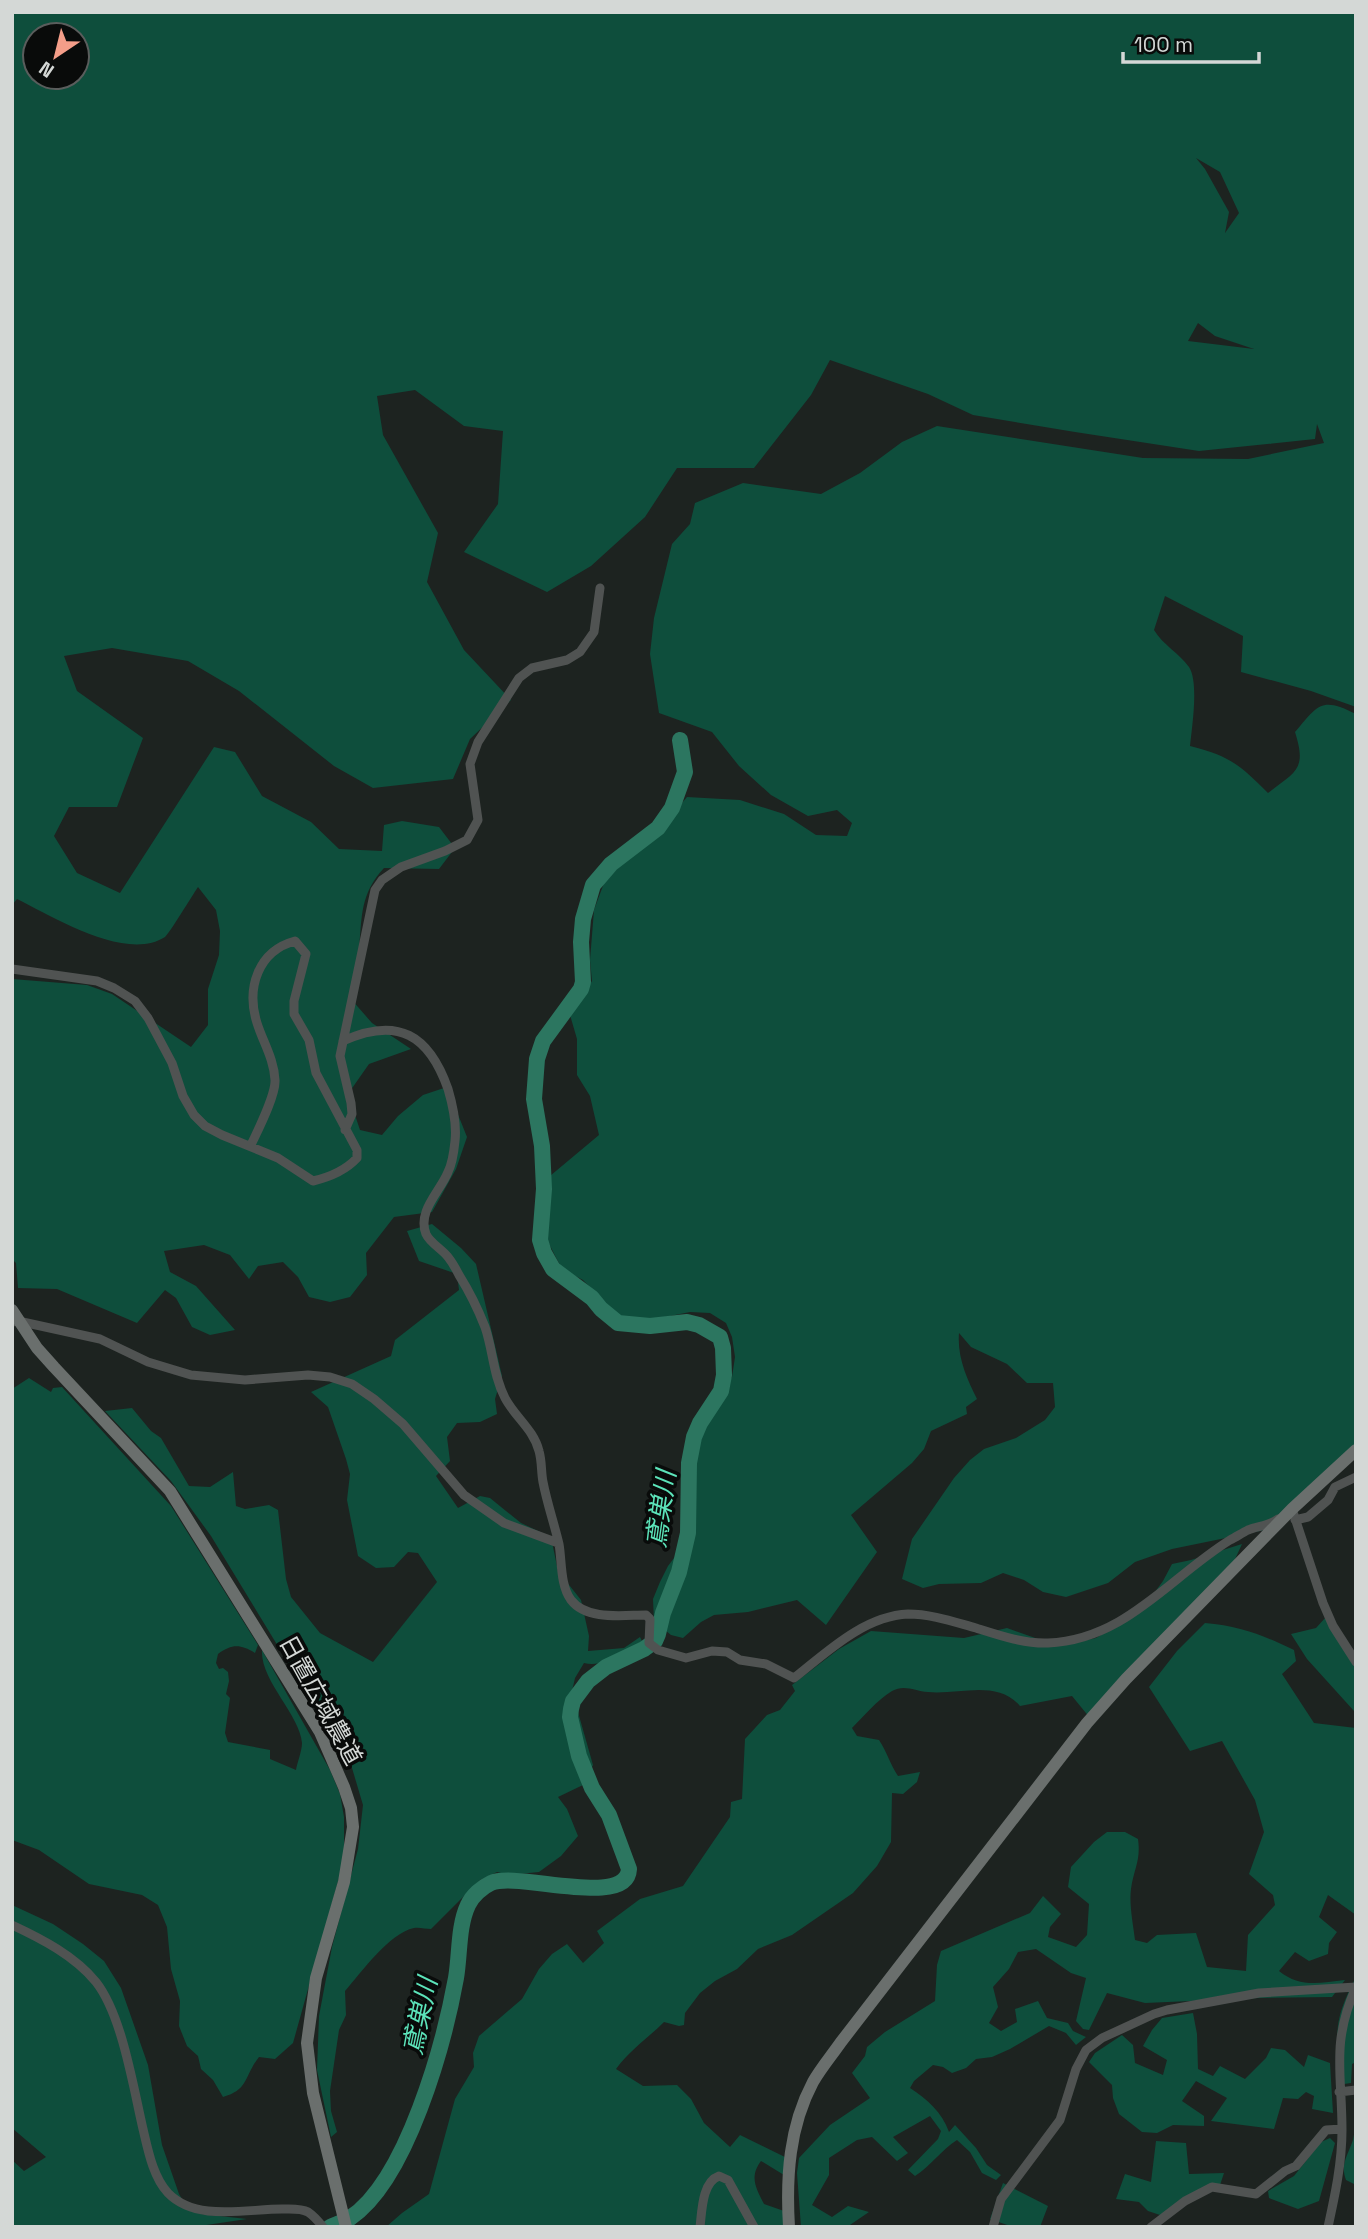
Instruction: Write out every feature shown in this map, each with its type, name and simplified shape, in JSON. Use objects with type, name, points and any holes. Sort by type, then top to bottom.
[{"type":"street","points":[[345,1130],[352,1114],[340,1056],[375,890],[382,880],[401,867],[467,840],[478,820],[470,764],[478,742],[519,678],[532,668],[567,660],[580,652],[594,632],[600,588]]},
{"type":"street","points":[[12,969],[97,981],[135,1001],[148,1018],[172,1063],[183,1096],[194,1115],[222,1135],[278,1158],[307,1179],[318,1180],[349,1166],[357,1158],[357,1150],[316,1073],[309,1040],[295,1014],[294,1001],[306,954],[295,941],[284,944],[264,958],[255,979],[253,993],[256,1021],[273,1062],[275,1083],[270,1104],[251,1145]]},
{"type":"street","points":[[343,1041],[380,1029],[408,1034],[431,1053],[443,1076],[452,1101],[455,1141],[449,1171],[426,1209],[423,1219],[426,1236],[448,1258],[460,1276],[485,1328],[498,1381],[506,1399],[533,1434],[539,1451],[542,1480],[567,1593],[573,1602],[584,1610],[601,1615],[646,1615],[650,1619],[649,1643],[658,1650],[686,1658],[712,1651],[726,1652],[740,1660],[766,1664],[794,1678],[843,1639],[864,1627],[907,1614],[946,1620],[1029,1642],[1048,1643],[1083,1638],[1126,1619],[1248,1530],[1294,1514],[1308,1517],[1328,1500],[1335,1487],[1356,1477]]},
{"type":"street","points":[[14,1318],[100,1339],[148,1362],[191,1375],[245,1380],[308,1375],[330,1377],[352,1384],[403,1424],[464,1495],[503,1523],[558,1544]]},
{"type":"street","name":"日置広域農道","points":[[14,1318],[54,1367],[170,1492],[320,1732],[337,1768],[351,1808],[351,1848],[316,1978],[307,2043],[313,2093],[346,2227]]},
{"type":"street","points":[[789,2227],[789,2166],[793,2134],[815,2080],[841,2042],[1087,1723],[1126,1679],[1356,1450]]},
{"type":"street","points":[[1294,1514],[1323,1603],[1333,1626],[1356,1662]]},
{"type":"street","points":[[12,1925],[36,1936],[75,1962],[97,1983],[107,1999],[128,2068],[149,2154],[170,2195],[197,2208],[220,2212],[306,2210],[323,2227]]},
{"type":"street","points":[[993,2227],[1001,2199],[1060,2120],[1076,2069],[1086,2049],[1102,2038],[1167,2010],[1259,1993],[1356,1987],[1343,2021],[1340,2039],[1339,2092],[1342,2129],[1336,2191],[1328,2227]]},
{"type":"street","points":[[1339,2092],[1356,2090]]},
{"type":"street","points":[[1150,2227],[1185,2201],[1212,2187],[1256,2194],[1285,2171],[1296,2166],[1326,2130],[1342,2129]]},
{"type":"street","points":[[700,2227],[706,2191],[713,2179],[719,2176],[728,2180],[754,2227]]},
{"type":"green space","points":[[12,12],[1356,12],[1356,707],[1311,691],[1241,672],[1243,636],[1165,596],[1154,630],[1185,662],[1192,674],[1194,705],[1190,746],[1233,763],[1268,793],[1286,780],[1296,768],[1300,754],[1295,732],[1309,715],[1327,705],[1335,705],[1356,714],[1356,1451],[1275,1528],[1172,1549],[1135,1562],[1108,1583],[1066,1597],[1043,1592],[1024,1580],[1003,1573],[981,1583],[939,1584],[923,1588],[902,1579],[912,1539],[954,1478],[970,1460],[984,1449],[1016,1438],[1045,1420],[1055,1407],[1053,1383],[1027,1383],[1007,1364],[971,1347],[959,1333],[961,1359],[977,1399],[966,1407],[967,1414],[931,1431],[924,1449],[912,1463],[851,1515],[877,1552],[826,1625],[797,1600],[748,1612],[714,1615],[701,1622],[683,1638],[671,1635],[654,1621],[653,1599],[668,1566],[693,1533],[694,1495],[687,1450],[696,1423],[712,1398],[725,1388],[732,1377],[735,1357],[732,1337],[726,1323],[710,1313],[690,1312],[645,1321],[618,1316],[583,1280],[562,1269],[548,1242],[536,1201],[544,1181],[599,1135],[590,1096],[577,1075],[577,1039],[570,1015],[592,981],[590,960],[594,910],[604,883],[623,862],[649,842],[687,797],[740,800],[784,814],[816,835],[847,836],[852,823],[837,810],[808,816],[771,795],[739,766],[712,732],[659,713],[650,654],[654,618],[672,544],[690,524],[695,503],[743,483],[821,494],[860,473],[902,442],[937,426],[1143,458],[1248,459],[1324,443],[1317,424],[1315,439],[1199,451],[973,415],[928,394],[830,360],[811,395],[754,468],[677,468],[645,517],[591,566],[547,592],[464,552],[498,504],[503,431],[464,426],[415,390],[377,396],[383,435],[438,533],[427,582],[464,650],[511,700],[470,739],[453,779],[373,788],[334,766],[239,691],[188,661],[112,648],[64,656],[77,691],[143,738],[117,807],[69,807],[54,836],[77,873],[120,893],[214,747],[235,752],[262,796],[311,822],[339,849],[382,851],[384,825],[402,821],[439,827],[455,848],[439,869],[384,868],[366,896],[351,999],[372,1023],[411,1049],[369,1064],[348,1094],[360,1130],[382,1135],[398,1116],[423,1095],[447,1087],[467,1137],[456,1169],[432,1212],[394,1217],[366,1253],[367,1275],[350,1297],[330,1302],[309,1297],[298,1277],[283,1262],[258,1266],[249,1279],[230,1255],[204,1245],[164,1251],[170,1272],[196,1286],[235,1330],[210,1335],[192,1327],[176,1298],[165,1290],[137,1323],[57,1289],[18,1288],[16,1263],[12,1259],[12,979],[87,985],[112,994],[191,1047],[208,1025],[208,989],[219,955],[220,931],[216,910],[198,887],[165,937],[149,943],[130,944],[90,934],[17,899],[12,905]],"holes":[[[1196,158],[1220,172],[1239,213],[1225,233],[1229,212]],[[1198,323],[1215,336],[1254,349],[1188,341]]]},
{"type":"green space","points":[[432,1224],[476,1264],[502,1376],[495,1399],[497,1414],[480,1422],[457,1423],[447,1437],[450,1461],[436,1476],[458,1508],[480,1496],[490,1498],[521,1523],[551,1537],[558,1571],[581,1600],[589,1636],[588,1651],[624,1648],[640,1637],[643,1643],[607,1661],[584,1663],[575,1678],[572,1691],[593,1765],[583,1785],[558,1797],[567,1809],[578,1836],[561,1856],[539,1872],[509,1875],[497,1872],[480,1880],[431,1929],[414,1928],[405,1931],[385,1945],[345,1991],[346,2015],[339,2030],[330,2091],[331,2111],[337,2132],[331,2137],[317,2070],[319,2016],[332,1947],[358,1849],[363,1805],[352,1768],[211,1536],[171,1481],[105,1411],[132,1408],[151,1431],[161,1438],[189,1486],[210,1487],[233,1472],[236,1506],[245,1509],[269,1505],[278,1510],[286,1579],[291,1597],[320,1633],[373,1662],[437,1582],[418,1553],[408,1552],[394,1567],[376,1568],[358,1556],[347,1500],[350,1474],[346,1459],[328,1407],[311,1392],[391,1356],[395,1340],[459,1290],[457,1274],[419,1261],[407,1231]]},
{"type":"green space","points":[[29,1378],[51,1392],[53,1388],[62,1387],[171,1506],[258,1645],[255,1653],[236,1646],[218,1654],[216,1663],[219,1669],[223,1668],[228,1672],[226,1694],[230,1698],[225,1733],[228,1742],[270,1750],[270,1759],[296,1770],[302,1746],[300,1732],[267,1673],[262,1650],[330,1770],[340,1794],[344,1817],[344,1860],[293,2043],[275,2059],[259,2057],[242,2086],[223,2097],[213,2080],[201,2069],[198,2056],[187,2046],[179,2026],[180,2001],[171,1969],[167,1927],[158,1905],[142,1895],[89,1884],[39,1850],[12,1840],[12,1389]]},
{"type":"green space","points":[[1242,1544],[1231,1568],[1090,1718],[1072,1696],[1020,1706],[1011,1698],[989,1690],[928,1692],[905,1688],[896,1689],[881,1699],[852,1728],[857,1736],[879,1740],[898,1776],[920,1772],[917,1782],[903,1794],[892,1793],[891,1842],[877,1866],[853,1893],[792,1935],[758,1949],[737,1969],[715,1981],[700,1993],[685,2013],[684,2025],[664,2022],[616,2069],[643,2086],[677,2085],[691,2099],[704,2123],[730,2147],[740,2135],[789,2159],[784,2175],[761,2161],[755,2172],[756,2188],[764,2204],[784,2211],[786,2227],[386,2227],[429,2194],[455,2099],[474,2067],[473,2053],[479,2036],[522,1999],[539,1969],[552,1954],[567,1944],[583,1963],[604,1943],[597,1931],[640,1899],[683,1886],[730,1817],[731,1802],[742,1799],[745,1739],[767,1715],[780,1710],[795,1691],[792,1685],[839,1649],[871,1631],[964,1638],[1007,1628],[1058,1646],[1096,1638],[1140,1612],[1172,1564]]},
{"type":"green space","points":[[1326,1617],[1356,1660],[1356,1718],[1354,1711],[1307,1659],[1291,1634],[1316,1628]]},
{"type":"green space","points":[[1205,1623],[1251,1632],[1294,1650],[1296,1661],[1282,1674],[1314,1723],[1356,1728],[1356,1915],[1328,1895],[1319,1917],[1337,1932],[1329,1943],[1328,1954],[1309,1961],[1295,1952],[1279,1971],[1302,1982],[1345,1980],[1332,1997],[1145,2003],[1107,1993],[1089,2030],[1083,2029],[1076,2021],[1086,1978],[1071,1973],[1036,1949],[1018,1952],[1009,1969],[993,1987],[998,2007],[989,2023],[1001,2031],[1017,2022],[1015,2009],[1038,2001],[1047,2018],[1068,2023],[1073,2031],[1086,2037],[1076,2045],[1066,2033],[1049,2026],[1010,2049],[992,2057],[976,2059],[966,2068],[952,2073],[933,2065],[914,2081],[910,2088],[933,2107],[949,2132],[955,2125],[987,2165],[1001,2175],[996,2180],[982,2173],[970,2152],[957,2140],[915,2176],[908,2170],[938,2139],[941,2131],[930,2116],[893,2137],[908,2153],[897,2161],[872,2137],[857,2140],[829,2158],[829,2175],[812,2205],[832,2217],[848,2206],[869,2212],[847,2227],[801,2227],[797,2173],[799,2158],[830,2125],[870,2098],[852,2073],[865,2056],[867,2047],[885,2032],[935,2001],[937,1965],[941,1951],[1030,1913],[1043,1896],[1061,1914],[1050,1927],[1048,1937],[1076,1947],[1087,1935],[1089,1904],[1068,1887],[1071,1867],[1107,1832],[1125,1832],[1138,1839],[1138,1859],[1131,1895],[1135,1940],[1147,1943],[1157,1935],[1196,1933],[1207,1967],[1246,1971],[1248,1935],[1275,1905],[1273,1895],[1249,1874],[1264,1832],[1255,1800],[1222,1741],[1190,1751],[1149,1687],[1177,1651]]},
{"type":"green space","points":[[12,1905],[53,1924],[83,1944],[104,1961],[121,1988],[148,2065],[162,2145],[179,2194],[188,2209],[201,2214],[247,2219],[193,2227],[12,2227],[12,2160],[24,2171],[46,2157],[12,2128]]},
{"type":"green space","points":[[1356,1977],[1356,2062],[1352,2064],[1351,2083],[1344,2084],[1337,2041],[1339,2018]]},
{"type":"green space","points":[[1193,2013],[1197,2034],[1198,2069],[1213,2076],[1220,2066],[1245,2079],[1266,2058],[1271,2048],[1285,2050],[1304,2067],[1308,2055],[1330,2063],[1333,2113],[1312,2109],[1314,2096],[1306,2092],[1298,2099],[1283,2098],[1274,2129],[1211,2121],[1227,2098],[1196,2081],[1182,2101],[1204,2116],[1204,2126],[1173,2125],[1157,2133],[1142,2132],[1119,2114],[1112,2085],[1089,2062],[1095,2053],[1122,2035],[1133,2045],[1135,2063],[1163,2075],[1167,2060],[1143,2046],[1162,2018]]},
{"type":"green space","points":[[1356,2122],[1356,2185],[1346,2180],[1344,2169]]},
{"type":"green space","points":[[1330,2138],[1335,2143],[1319,2201],[1298,2209],[1269,2198],[1268,2191],[1294,2176],[1321,2142]]},
{"type":"green space","points":[[1156,2141],[1186,2143],[1189,2174],[1224,2173],[1219,2188],[1160,2215],[1148,2211],[1139,2202],[1116,2199],[1125,2174],[1151,2182]]},
{"type":"green space","points":[[1003,2183],[1048,2206],[1040,2227],[1013,2227],[990,2219]]},
{"type":"waterway","name":"鳶巣川","points":[[330,2227],[350,2218],[370,2199],[389,2174],[405,2143],[420,2108],[442,2038],[456,1978],[462,1922],[475,1895],[491,1883],[504,1881],[591,1888],[610,1886],[624,1881],[629,1869],[609,1815],[592,1788],[579,1756],[570,1717],[571,1709],[573,1701],[588,1681],[606,1667],[644,1649],[655,1641],[658,1634],[679,1572],[688,1533],[689,1463],[694,1437],[721,1391],[724,1375],[723,1348],[720,1337],[699,1325],[687,1322],[650,1326],[618,1323],[592,1298],[553,1269],[540,1240],[544,1189],[542,1146],[534,1099],[537,1059],[543,1041],[581,989],[583,982],[583,919],[593,885],[611,864],[658,828],[672,808],[685,772],[680,740]]}]
